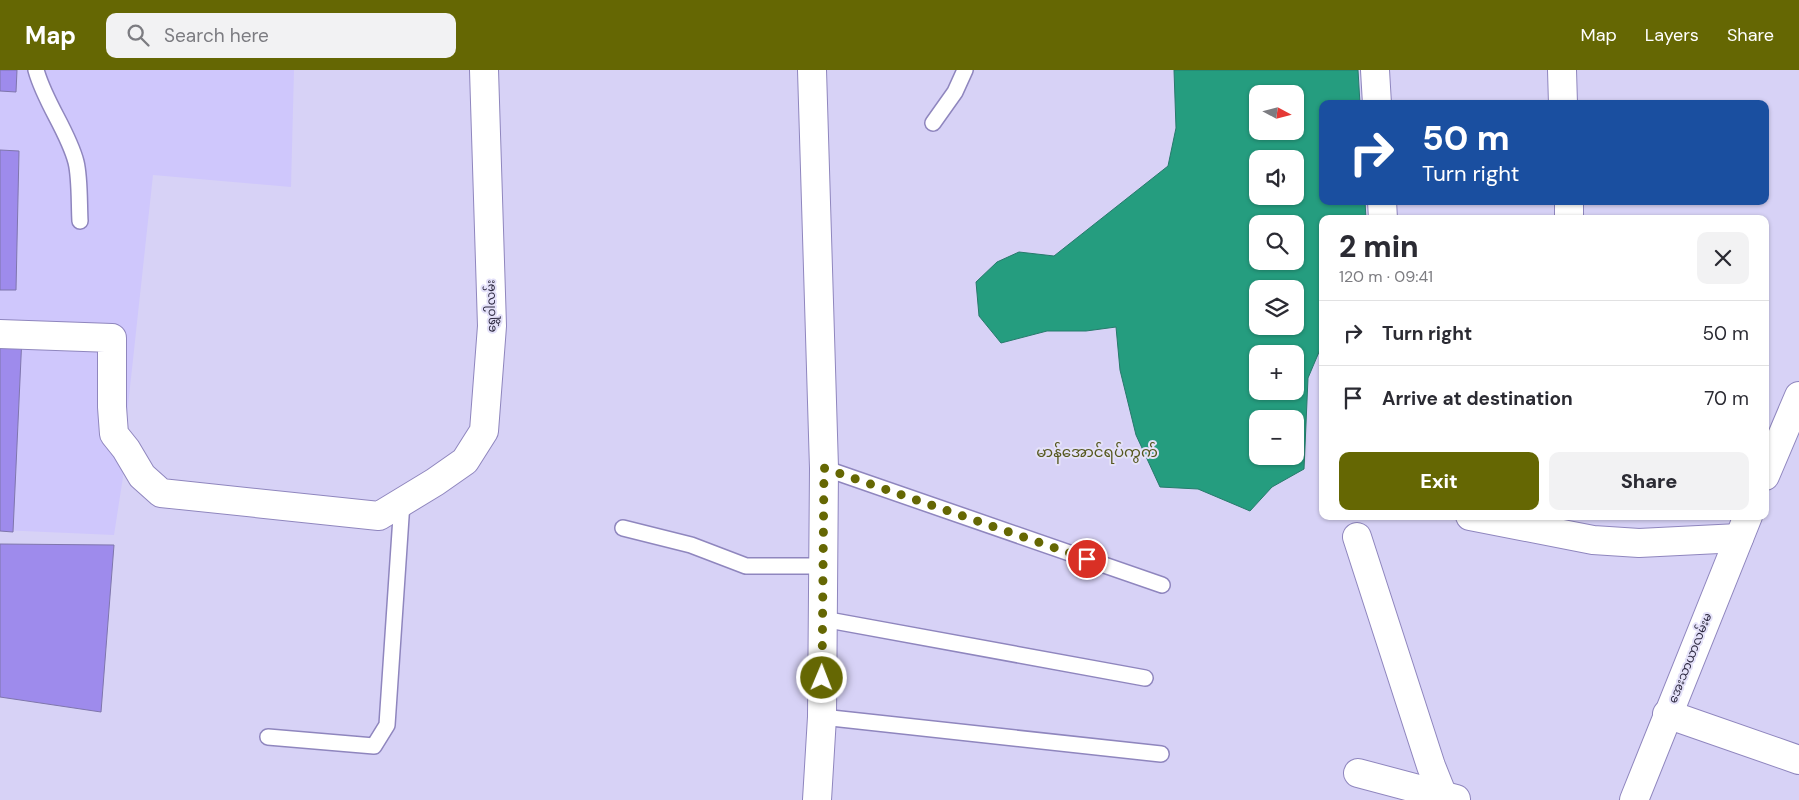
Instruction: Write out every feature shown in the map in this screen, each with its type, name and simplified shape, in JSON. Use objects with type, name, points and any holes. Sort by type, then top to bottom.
[{"type":"street","name":"ရွှေဝါလမ်း","points":[[0,334],[112,338],[114,434],[126,449],[142,476],[160,493],[379,516],[465,461],[484,432],[492,326],[484,70]]},
{"type":"street","points":[[812,70],[824,468],[822,717],[817,800]]},
{"type":"street","points":[[1375,70],[1377,100]]},
{"type":"street","points":[[1562,70],[1563,100]]},
{"type":"street","points":[[1769,467],[1799,396]]},
{"type":"street","points":[[1490,520],[1593,540],[1639,543],[1743,527]]},
{"type":"street","name":"အေးသာယာလမ်းမ","points":[[1634,800],[1743,527]]},
{"type":"street","points":[[1357,537],[1431,766],[1452,798]]},
{"type":"street","points":[[1667,714],[1799,760]]},
{"type":"street","points":[[1358,773],[1452,798]]},
{"type":"lane","points":[[36,70],[41,88],[67,140],[76,163],[80,221]]},
{"type":"lane","points":[[933,123],[955,92],[965,70]]},
{"type":"lane","points":[[824,468],[1162,585]]},
{"type":"lane","points":[[268,737],[374,746],[387,725],[402,502]]},
{"type":"lane","points":[[623,528],[691,545],[746,566],[823,566]]},
{"type":"lane","points":[[823,620],[1145,678]]},
{"type":"lane","points":[[822,717],[1161,754]]},
{"type":"shaded area","points":[[0,70],[294,70],[291,187],[153,175],[122,461],[123,477],[114,535],[0,530]]},
{"type":"shaded area","points":[[1174,70],[1358,70],[1360,100],[1319,100],[1319,205],[1365,205],[1366,215],[1319,215],[1319,352],[1308,378],[1304,469],[1272,487],[1250,511],[1198,489],[1160,487],[1136,435],[1120,370],[1116,327],[1086,331],[1047,331],[1001,343],[979,316],[976,282],[997,262],[1019,252],[1054,256],[1168,166],[1176,128]]},
{"type":"building","points":[[0,70],[17,70],[16,92],[0,91]]},
{"type":"building","points":[[0,150],[19,151],[16,290],[0,290]]},
{"type":"building","points":[[0,335],[22,336],[13,532],[0,531]]},
{"type":"building","points":[[0,544],[114,545],[101,712],[0,697]]},
{"type":"district","name":"မာန်အောင်ရပ်ကွက်","points":[[1097,452]]},
{"type":"route","points":[[822,678],[824,468],[1087,559]]}]
